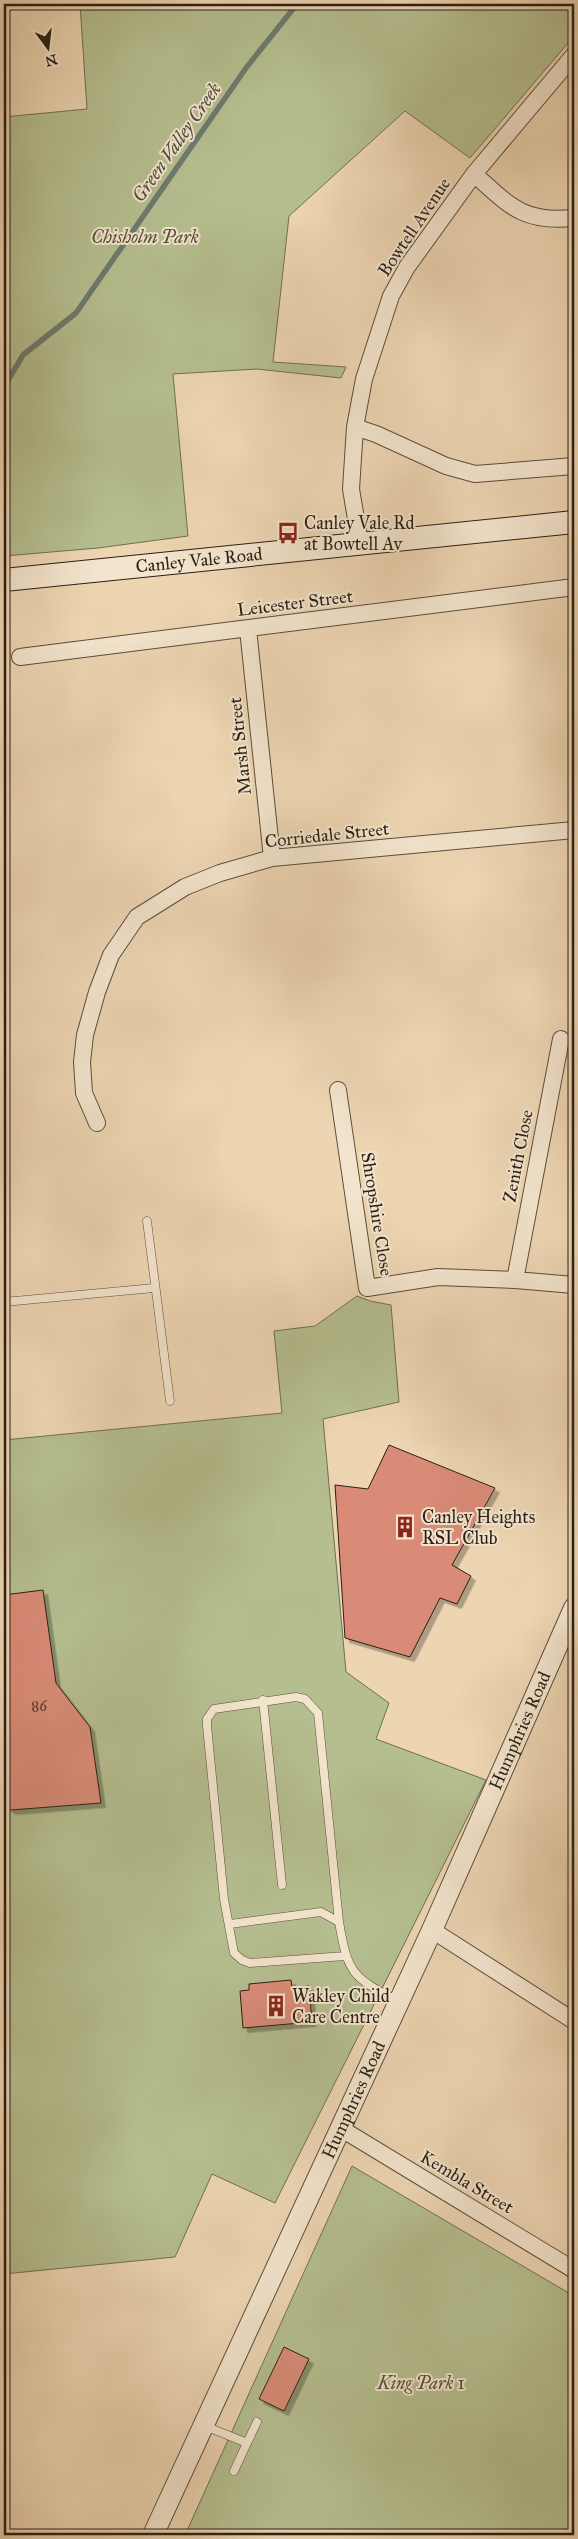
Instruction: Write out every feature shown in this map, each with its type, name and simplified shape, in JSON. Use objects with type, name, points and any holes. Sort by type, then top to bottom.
[{"type":"main road","name":"Canley Vale Road","points":[[4,580],[574,522]]},
{"type":"street","name":"Bowtell Avenue","points":[[360,544],[352,489],[355,427],[364,379],[391,296],[407,267],[474,174],[574,55]]},
{"type":"street","points":[[474,174],[507,203],[527,214],[550,220],[574,218]]},
{"type":"street","points":[[355,427],[376,434],[462,472],[492,474],[574,466]]},
{"type":"street","name":"Leicester Street","points":[[20,656],[574,587]]},
{"type":"street","name":"Marsh Street","points":[[248,629],[272,858]]},
{"type":"street","name":"Corriedale Street","points":[[97,1123],[84,1093],[82,1062],[85,1035],[111,955],[137,917],[185,887],[220,873],[272,858],[574,830]]},
{"type":"street","name":"Zenith Close","points":[[515,1280],[561,1039]]},
{"type":"street","name":"Shropshire Close","points":[[338,1090],[367,1288],[438,1277],[515,1280],[574,1285]]},
{"type":"street","name":"Humphries Road","points":[[153,2535],[432,1930],[574,1608]]},
{"type":"street","points":[[432,1930],[574,2021]]},
{"type":"street","name":"Kembla Street","points":[[340,2128],[574,2270]]},
{"type":"lane","points":[[147,1221],[154,1288],[170,1401]]},
{"type":"lane","points":[[4,1302],[154,1288]]},
{"type":"lane","points":[[345,1956],[250,1963],[242,1960],[234,1953],[224,1899],[207,1719],[214,1710],[220,1707],[263,1700],[296,1697],[305,1699],[318,1713],[339,1922],[345,1956],[354,1974],[366,1984],[399,2002]]},
{"type":"lane","points":[[263,1700],[282,1884]]},
{"type":"lane","points":[[230,1924],[320,1912],[339,1922]]},
{"type":"lane","points":[[234,2471],[257,2422]]},
{"type":"lane","points":[[203,2426],[247,2443]]},
{"type":"green space","name":"Chisholm Park","points":[[80,4],[574,4],[574,36],[470,158],[405,111],[289,216],[273,362],[346,367],[341,378],[257,369],[173,374],[188,536],[98,548],[4,556],[4,117],[87,109]]},
{"type":"green space","points":[[357,1296],[370,1301],[391,1305],[399,1402],[323,1419],[346,1672],[389,1703],[376,1739],[486,1780],[275,2203],[212,2174],[175,2257],[4,2274],[4,1440],[282,1413],[274,1331],[315,1326]]},
{"type":"green space","name":"King Park 1","points":[[352,2166],[574,2296],[574,2535],[185,2535]]},
{"type":"building","name":"Canley Heights RSL Club","points":[[389,1445],[495,1488],[452,1565],[471,1576],[457,1604],[440,1598],[410,1657],[345,1638],[335,1485],[368,1489]]},
{"type":"building","points":[[43,1590],[56,1683],[90,1727],[101,1803],[11,1810],[4,1804],[4,1595]]},
{"type":"building","name":"Wakley Child Care Centre","points":[[291,1980],[292,1988],[309,1986],[312,2022],[243,2028],[240,1991],[249,1990],[249,1984]]},
{"type":"building","points":[[284,2347],[309,2359],[284,2411],[259,2399]]},
{"type":"waterway","name":"Green Valley Creek","points":[[4,387],[23,355],[76,313],[246,68],[297,4]]},
{"type":"place","name":"Canley Vale Rd at Bowtell Av","points":[[288,533]]},
{"type":"place","name":"Canley Heights RSL Club","points":[[405,1527]]},
{"type":"place","name":"Wakley Child Care Centre","points":[[276,2006]]}]
